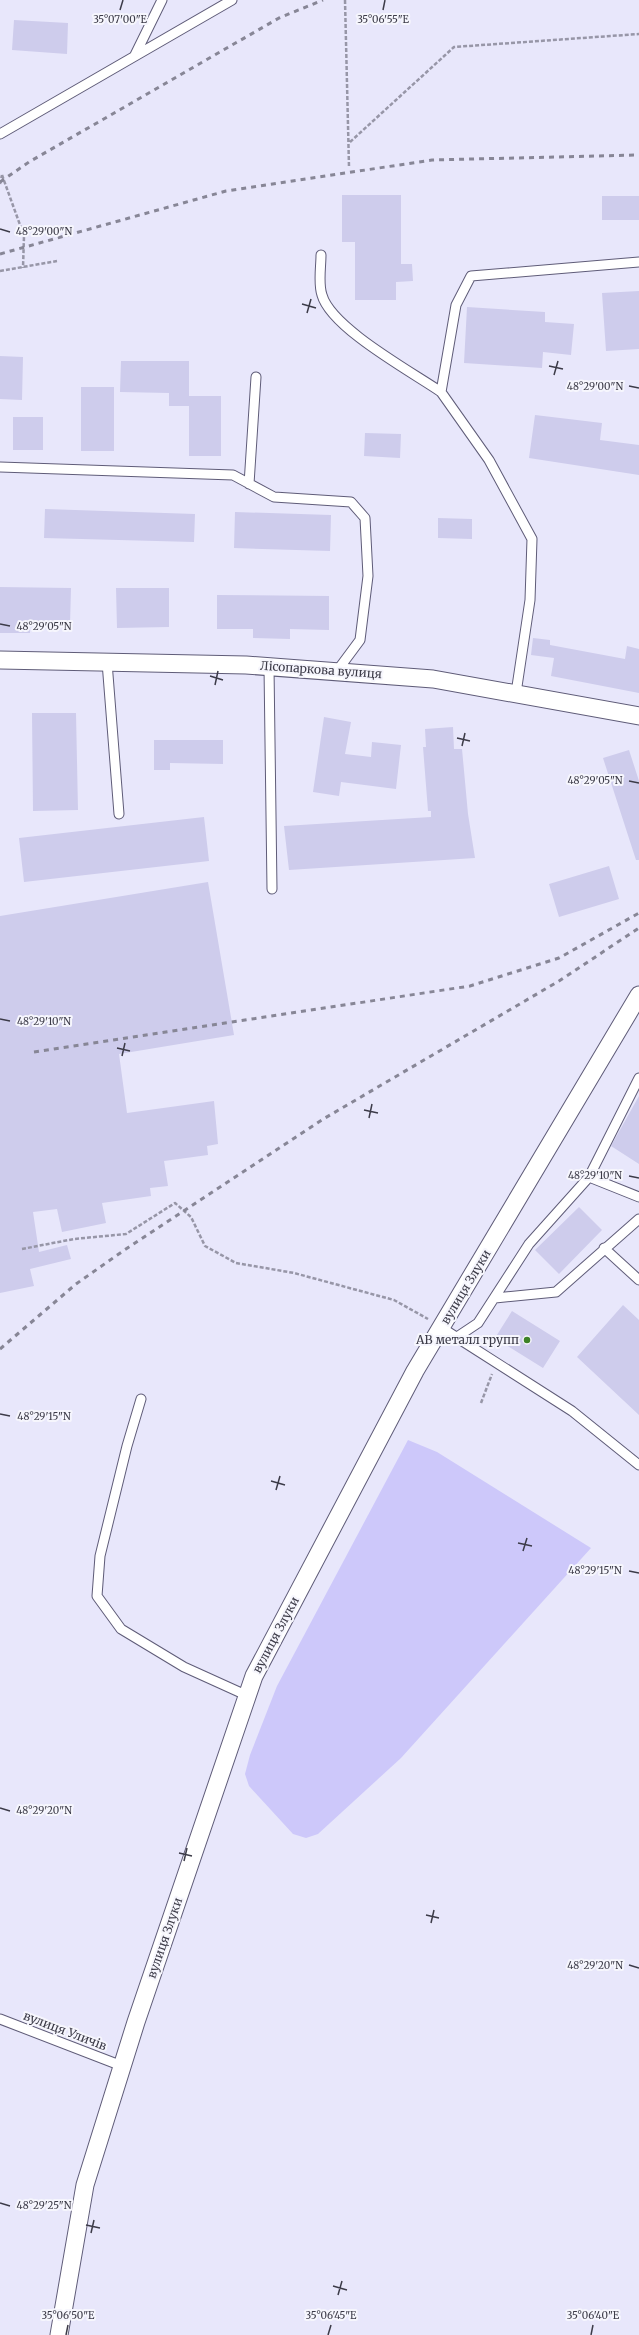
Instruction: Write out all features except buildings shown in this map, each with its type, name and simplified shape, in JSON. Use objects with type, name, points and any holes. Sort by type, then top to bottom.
[{"type":"street","name":"Лісопаркова вулиця","points":[[0,660],[269,666],[433,679],[639,716]]},
{"type":"street","name":"вулиця Злуки","points":[[59,2335],[85,2186],[122,2066],[254,1676],[411,1378],[639,995]]},
{"type":"lane","points":[[135,55],[162,0]]},
{"type":"lane","points":[[0,134],[232,0]]},
{"type":"lane","points":[[321,255],[322,295],[331,311],[352,333],[441,392],[489,460],[532,539],[530,600],[516,693]]},
{"type":"lane","points":[[441,392],[456,305],[471,276],[639,262]]},
{"type":"lane","points":[[249,484],[256,377]]},
{"type":"lane","points":[[0,467],[233,475],[274,497],[351,502],[364,518],[368,576],[360,640],[337,671]]},
{"type":"lane","points":[[107,662],[119,814]]},
{"type":"lane","points":[[269,666],[272,889]]},
{"type":"lane","points":[[457,1337],[478,1323],[529,1244],[589,1177],[639,1078]]},
{"type":"lane","points":[[589,1177],[639,1197]]},
{"type":"lane","points":[[495,1298],[556,1292],[604,1248],[639,1219]]},
{"type":"lane","points":[[604,1248],[639,1280]]},
{"type":"lane","points":[[442,1328],[572,1411],[639,1465]]},
{"type":"lane","points":[[141,1399],[126,1446],[100,1556],[97,1596],[121,1630],[184,1667],[248,1696]]},
{"type":"lane","name":"вулиця Уличів","points":[[0,2019],[122,2066]]},
{"type":"path","points":[[345,0],[350,167]]},
{"type":"path","points":[[350,142],[454,47],[639,34]]},
{"type":"path","points":[[0,184],[2,175],[24,236],[23,268]]},
{"type":"path","points":[[0,271],[57,261]]},
{"type":"path","points":[[22,1249],[74,1239],[126,1234],[175,1202],[191,1217],[205,1246],[236,1262],[294,1273],[394,1300],[420,1314]]},
{"type":"path","points":[[481,1403],[496,1362]]},
{"type":"shaded area","points":[[408,1440],[437,1452],[591,1548],[401,1758],[318,1834],[306,1838],[293,1834],[249,1786],[245,1774],[250,1755],[277,1686]]},
{"type":"railway","points":[[0,182],[29,162],[279,18],[323,0]]},
{"type":"railway","points":[[0,254],[226,191],[432,160],[639,155]]},
{"type":"railway","points":[[34,1052],[470,986],[559,958],[639,913]]},
{"type":"railway","points":[[0,1349],[76,1284],[123,1251],[325,1118],[559,981],[639,928]]},
{"type":"place","name":"АВ металл групп","points":[[527,1340]]}]
